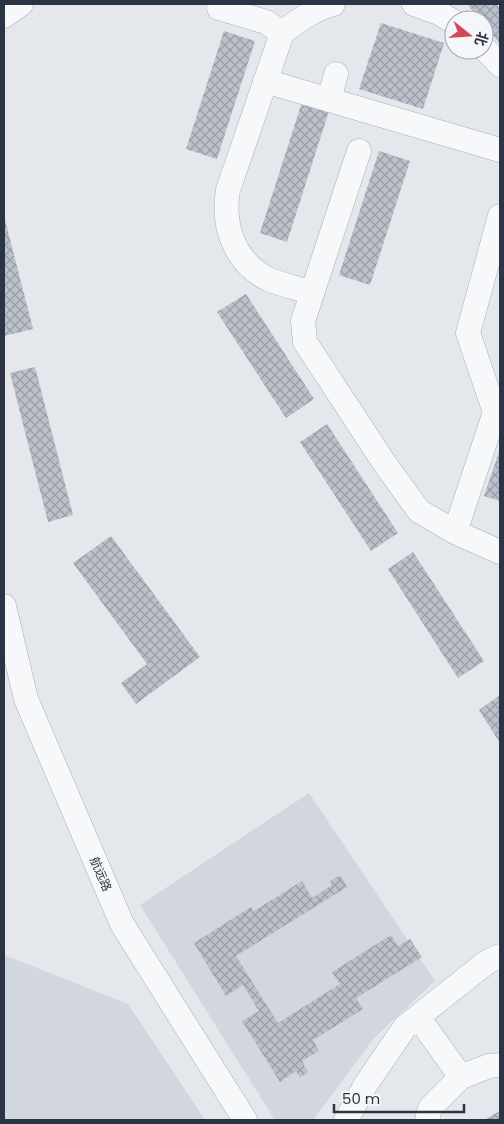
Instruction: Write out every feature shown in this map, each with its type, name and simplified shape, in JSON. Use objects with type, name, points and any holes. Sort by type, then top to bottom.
[{"type":"street","points":[[4,16],[21,4]]},
{"type":"street","points":[[312,293],[268,279],[250,266],[239,252],[231,237],[226,214],[228,190],[282,33],[300,19],[332,4]]},
{"type":"street","points":[[420,5],[444,17]]},
{"type":"street","points":[[219,8],[266,22],[282,33]]},
{"type":"street","points":[[329,100],[336,74]]},
{"type":"street","points":[[265,81],[500,150]]},
{"type":"street","points":[[359,150],[303,322],[304,342],[419,511],[455,532],[500,552]]},
{"type":"street","points":[[455,532],[494,412],[468,333],[500,216]]},
{"type":"street","name":"航远路","points":[[4,606],[26,699],[122,924],[245,1120]]},
{"type":"street","points":[[346,1120],[366,1084],[406,1026],[487,962],[500,956]]},
{"type":"street","points":[[418,1017],[461,1077]]},
{"type":"street","points":[[427,1120],[430,1108],[461,1077],[489,1066],[500,1065]]},
{"type":"shaded area","points":[[309,793],[435,981],[374,1038],[313,1120],[275,1120],[140,905]]},
{"type":"shaded area","points":[[4,955],[128,1004],[205,1120],[4,1120]]},
{"type":"building","points":[[467,4],[496,4],[500,9],[500,44],[494,36],[494,10],[472,10]]},
{"type":"building","points":[[381,23],[444,43],[423,109],[359,89]]},
{"type":"building","points":[[224,31],[255,41],[217,159],[186,149]]},
{"type":"building","points":[[302,102],[329,111],[287,242],[260,233]]},
{"type":"building","points":[[379,151],[410,161],[370,285],[339,275]]},
{"type":"building","points":[[4,216],[33,329],[4,336]]},
{"type":"building","points":[[246,294],[314,399],[286,418],[217,312]]},
{"type":"building","points":[[35,367],[73,515],[48,522],[10,373]]},
{"type":"building","points":[[327,424],[398,533],[371,551],[300,442]]},
{"type":"building","points":[[500,449],[500,501],[484,496]]},
{"type":"building","points":[[111,536],[200,657],[136,704],[121,683],[147,664],[73,563]]},
{"type":"building","points":[[413,552],[484,661],[458,678],[388,569]]},
{"type":"building","points":[[500,695],[500,743],[479,710]]},
{"type":"building","points":[[340,875],[347,887],[236,956],[278,1023],[340,984],[332,972],[391,935],[398,946],[410,939],[422,957],[356,998],[363,1009],[313,1040],[319,1051],[302,1061],[308,1072],[300,1078],[296,1071],[280,1082],[242,1021],[259,1011],[243,985],[226,996],[194,943],[251,907],[254,911],[302,881],[312,898],[332,885],[330,881]]},
{"type":"building","points":[[500,1111],[500,1120],[484,1120]]}]
